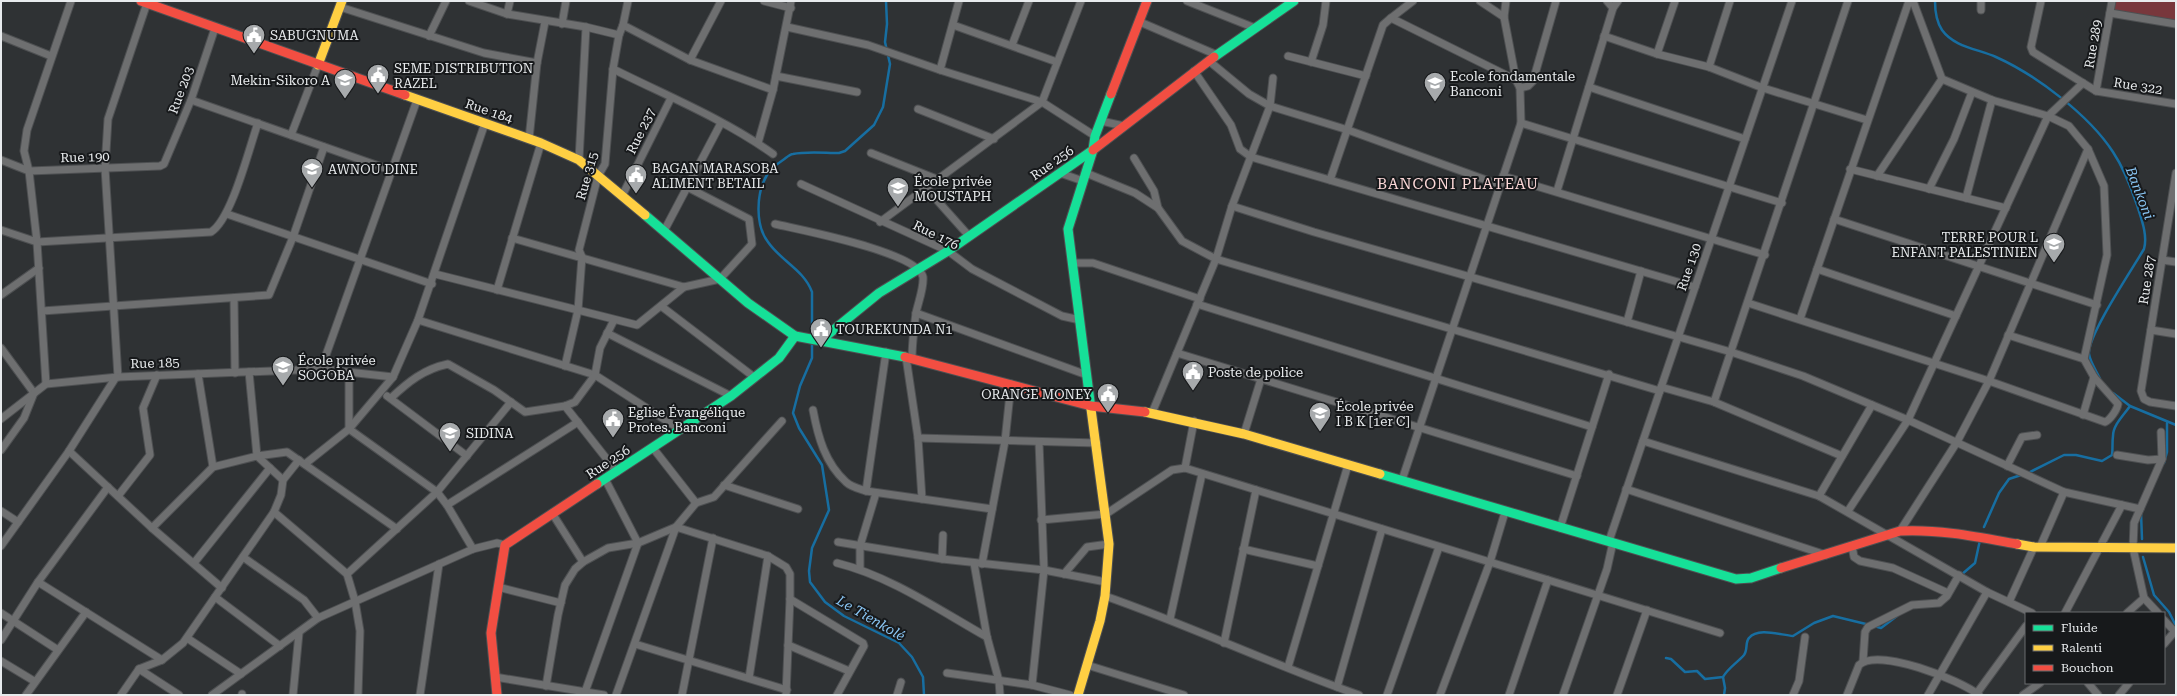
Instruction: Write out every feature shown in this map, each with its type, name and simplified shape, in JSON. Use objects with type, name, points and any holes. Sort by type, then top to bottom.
[{"type":"street","points":[[1,419],[46,384],[37,242],[29,171],[24,151],[26,130],[71,1]]},
{"type":"street","points":[[429,36],[446,1]]},
{"type":"street","points":[[469,1],[507,14],[545,22],[586,27],[619,35]]},
{"type":"street","points":[[507,14],[510,1]]},
{"type":"street","points":[[562,24],[566,1]]},
{"type":"street","name":"Rue 315","points":[[565,366],[578,310],[582,257],[579,250],[598,176],[606,164],[613,69],[619,35],[623,25],[628,1]]},
{"type":"street","points":[[690,60],[721,1]]},
{"type":"street","points":[[758,143],[773,90],[791,5],[764,1]]},
{"type":"street","points":[[940,70],[953,25],[958,1]]},
{"type":"street","points":[[1012,46],[1029,1]]},
{"type":"street","points":[[880,222],[939,180],[1042,102],[1081,1]]},
{"type":"street","points":[[1078,695],[1100,621],[1105,596],[1109,544],[1068,229],[1093,150],[1095,136],[1147,1]]},
{"type":"street","points":[[1187,1],[1255,28]]},
{"type":"street","name":"Rue 256","points":[[820,340],[879,293],[948,251],[1093,150],[1208,61],[1294,1]]},
{"type":"street","points":[[1311,62],[1323,25],[1326,1]]},
{"type":"street","points":[[1330,180],[1383,25],[1413,1]]},
{"type":"street","points":[[1480,1],[1504,17]]},
{"type":"street","points":[[1402,480],[1521,123],[1520,88],[1516,80],[1504,17],[1506,1]]},
{"type":"street","points":[[1520,88],[1528,86],[1533,81],[1556,1]]},
{"type":"street","points":[[1607,1],[1613,8]]},
{"type":"street","points":[[1557,191],[1604,36],[1613,8],[1618,1]]},
{"type":"street","points":[[1657,54],[1675,1]]},
{"type":"street","points":[[1709,67],[1730,1]]},
{"type":"street","name":"Rue 130","points":[[1563,695],[1598,595],[1626,490],[1792,1]]},
{"type":"street","points":[[1714,402],[1765,255],[1812,104],[1848,1]]},
{"type":"street","points":[[1800,319],[1850,169],[1909,1]]},
{"type":"street","points":[[1748,302],[1989,381],[2105,422],[2108,421],[2118,406],[2094,377],[2084,359],[2107,255],[2104,186],[2088,149],[2069,126],[2048,116],[1992,100],[1942,79],[1913,1]]},
{"type":"street","points":[[1981,1],[1981,10]]},
{"type":"street","points":[[2041,1],[2031,47],[2034,52],[2096,91]]},
{"type":"street","name":"Rue 289","points":[[2096,91],[2112,1]]},
{"type":"street","points":[[1,546],[69,451],[117,377],[105,168],[108,119],[150,3]]},
{"type":"street","name":"Rue 184","points":[[150,3],[318,65],[541,143],[579,160],[748,303],[795,336]]},
{"type":"street","points":[[291,135],[341,4],[429,36],[484,53],[537,63]]},
{"type":"street","points":[[2110,13],[2176,24]]},
{"type":"street","points":[[1391,18],[1516,80]]},
{"type":"street","points":[[529,139],[537,63],[545,22]]},
{"type":"street","points":[[1140,22],[1217,55]]},
{"type":"street","points":[[623,25],[690,60],[773,90]]},
{"type":"street","points":[[953,25],[1057,62]]},
{"type":"street","points":[[579,160],[586,27]]},
{"type":"street","points":[[787,27],[868,45],[899,54],[940,70],[1042,102],[1095,136]]},
{"type":"street","name":"Rue 203","points":[[168,159],[191,100],[215,28]]},
{"type":"street","points":[[1,36],[51,56]]},
{"type":"street","points":[[1604,36],[1657,54],[1709,67],[1763,88],[1867,120]]},
{"type":"street","points":[[1288,56],[1366,76]]},
{"type":"street","points":[[1208,61],[1249,94],[1270,106],[1277,106],[1348,130],[1500,185]]},
{"type":"street","points":[[613,69],[721,123],[758,143],[773,154]]},
{"type":"street","points":[[1194,72],[1231,125],[1240,149],[1251,157],[1695,287]]},
{"type":"street","points":[[776,76],[856,92]]},
{"type":"street","points":[[1152,413],[1216,259],[1232,206],[1270,106],[1273,78]]},
{"type":"street","points":[[1877,176],[1942,79]]},
{"type":"street","points":[[1848,511],[1908,420],[2048,116],[2083,83]]},
{"type":"street","points":[[1589,87],[1745,139]]},
{"type":"street","name":"Rue 322","points":[[2096,91],[2176,104]]},
{"type":"street","points":[[1929,189],[1954,139],[1972,92]]},
{"type":"street","name":"Rue 237","points":[[622,196],[671,98]]},
{"type":"street","points":[[191,100],[393,171]]},
{"type":"street","points":[[321,369],[361,261],[417,100]]},
{"type":"street","points":[[1966,198],[1992,100]]},
{"type":"street","points":[[918,109],[994,139]]},
{"type":"street","points":[[1101,121],[1124,126]]},
{"type":"street","points":[[1,230],[37,242],[211,232],[216,229],[227,214],[258,123]]},
{"type":"street","points":[[121,695],[139,669],[162,660],[187,638],[274,512],[281,495],[283,480],[302,462],[349,429],[382,392],[393,377],[432,284],[485,123]]},
{"type":"street","points":[[664,231],[721,123]]},
{"type":"street","points":[[1521,123],[1728,188],[1782,203]]},
{"type":"street","points":[[497,290],[541,143]]},
{"type":"street","points":[[42,311],[234,298],[270,294],[293,237],[324,147]]},
{"type":"street","points":[[1900,531],[1957,442],[1989,381],[2088,149]]},
{"type":"street","points":[[871,153],[939,180]]},
{"type":"street","points":[[1134,158],[1154,191],[1158,208]]},
{"type":"street","name":"Rue 190","points":[[1,160],[29,171],[160,166],[168,159]]},
{"type":"street","points":[[1850,169],[2006,208]]},
{"type":"street","points":[[1060,173],[1085,177],[1135,193],[1158,208],[1182,241],[1216,259],[1661,389],[1714,402],[1842,456]]},
{"type":"street","name":"Rue 287","points":[[2176,173],[2141,391],[2144,399],[2150,402],[2176,406]]},
{"type":"street","points":[[1503,176],[1557,191],[1765,255]]},
{"type":"street","name":"Rue 176","points":[[801,184],[880,222],[948,251],[972,269],[1062,316],[1080,320]]},
{"type":"street","points":[[435,274],[637,325],[684,287],[720,279],[752,244],[749,218],[687,188]]},
{"type":"street","points":[[926,189],[969,236]]},
{"type":"street","points":[[1232,206],[1314,232],[1678,338],[1731,352],[1803,376],[1908,420],[2064,492],[2140,509]]},
{"type":"street","points":[[227,214],[432,284]]},
{"type":"street","points":[[1834,219],[2097,305]]},
{"type":"street","points":[[775,224],[849,241],[892,254],[911,263],[919,269],[923,277],[909,358],[918,438],[922,499]]},
{"type":"street","points":[[512,238],[684,287]]},
{"type":"street","points":[[2162,260],[2176,262]]},
{"type":"street","points":[[1072,263],[1093,263],[1199,301],[1592,427]]},
{"type":"street","points":[[1,295],[39,268]]},
{"type":"street","points":[[1817,269],[1956,316]]},
{"type":"street","points":[[1627,322],[1641,271]]},
{"type":"street","points":[[234,298],[235,373]]},
{"type":"street","points":[[661,306],[754,377]]},
{"type":"street","points":[[916,313],[1087,375]]},
{"type":"street","points":[[418,320],[596,376],[681,430]]},
{"type":"street","points":[[391,398],[414,378],[435,367],[448,364],[494,390],[525,412],[566,406],[575,402],[596,376],[600,348],[614,320]]},
{"type":"street","points":[[2151,330],[2176,334]]},
{"type":"street","points":[[607,333],[731,396]]},
{"type":"street","points":[[2008,335],[2084,359]]},
{"type":"street","points":[[795,336],[886,352],[1091,406],[1152,413],[1194,421],[1402,480],[1736,579],[1751,578],[1900,531],[1916,530],[1959,533],[2037,547],[2176,548]]},
{"type":"street","name":"Rue 256","points":[[505,545],[731,396],[779,358],[795,336]]},
{"type":"street","points":[[1,348],[34,393]]},
{"type":"street","points":[[866,491],[886,352]]},
{"type":"street","points":[[1177,352],[1576,476]]},
{"type":"street","name":"Rue 185","points":[[46,384],[117,377],[321,369],[393,377]]},
{"type":"street","points":[[249,372],[257,456],[283,480]]},
{"type":"street","points":[[348,372],[349,429]]},
{"type":"street","points":[[198,374],[213,467]]},
{"type":"street","points":[[1560,528],[1609,374]]},
{"type":"street","points":[[118,496],[150,455],[143,408],[157,375]]},
{"type":"street","points":[[2082,415],[2094,377]]},
{"type":"street","points":[[1244,434],[1261,379]]},
{"type":"street","points":[[982,564],[1005,441],[1011,384]]},
{"type":"street","points":[[382,392],[467,456]]},
{"type":"street","points":[[1,450],[24,418],[34,393]]},
{"type":"street","points":[[347,574],[437,492],[511,402]]},
{"type":"street","points":[[1819,496],[1872,405]]},
{"type":"street","points":[[566,406],[617,472]]},
{"type":"street","points":[[813,410],[817,431],[827,459],[847,483],[866,491],[876,493],[992,509]]},
{"type":"street","points":[[616,695],[676,527],[696,503],[714,497],[782,421]]},
{"type":"street","points":[[1185,468],[1194,421]]},
{"type":"street","points":[[447,505],[578,422]]},
{"type":"street","points":[[349,429],[437,492],[447,505],[473,549]]},
{"type":"street","points":[[2157,612],[2144,598],[2133,548],[2134,523],[2162,459],[2161,432]]},
{"type":"street","points":[[2008,466],[2022,437],[2036,435]]},
{"type":"street","points":[[918,438],[1097,443]]},
{"type":"street","points":[[1643,440],[1819,496],[1848,511],[1987,592],[2030,612]]},
{"type":"street","points":[[1032,685],[1044,570],[1039,442]]},
{"type":"street","points":[[653,448],[696,503]]},
{"type":"street","points":[[69,451],[152,528],[222,588]]},
{"type":"street","points":[[152,528],[213,467],[257,456],[286,452],[397,529]]},
{"type":"street","points":[[2118,455],[2148,460],[2162,459]]},
{"type":"street","points":[[1288,667],[1348,465]]},
{"type":"street","points":[[194,563],[270,468]]},
{"type":"street","points":[[1041,520],[1106,514],[1172,470],[1185,468],[1720,633]]},
{"type":"street","points":[[1170,619],[1202,474]]},
{"type":"street","points":[[585,692],[638,543],[605,479]]},
{"type":"street","points":[[724,485],[798,509]]},
{"type":"street","points":[[1,640],[38,582],[108,487]]},
{"type":"street","points":[[1224,644],[1256,490]]},
{"type":"street","points":[[1626,490],[1826,555]]},
{"type":"street","points":[[2009,602],[2064,492]]},
{"type":"street","points":[[860,568],[860,546],[876,493]]},
{"type":"street","points":[[2066,612],[2122,505]]},
{"type":"street","points":[[1,511],[18,522]]},
{"type":"street","points":[[274,512],[347,574],[355,601],[360,632],[358,695]]},
{"type":"street","points":[[1440,695],[1490,562],[1506,512]]},
{"type":"street","points":[[552,513],[583,562]]},
{"type":"street","points":[[546,686],[561,603],[566,585],[574,569],[583,562],[608,548],[638,543],[676,527],[768,556],[786,567],[790,574],[786,692],[749,678],[635,644]]},
{"type":"street","points":[[1337,687],[1382,529]]},
{"type":"street","points":[[942,535],[942,559]]},
{"type":"street","points":[[682,695],[690,661],[713,538]]},
{"type":"street","points":[[838,542],[974,564],[1044,570],[1106,582]]},
{"type":"street","points":[[212,695],[318,618],[473,549],[497,544],[505,545],[491,632],[497,695]]},
{"type":"street","points":[[1064,574],[1087,547],[1109,544]]},
{"type":"street","points":[[1387,695],[1439,546]]},
{"type":"street","points":[[1852,546],[1854,557],[1860,561],[1893,568],[1948,593]]},
{"type":"street","points":[[1243,549],[1318,566]]},
{"type":"street","points":[[749,678],[768,556]]},
{"type":"street","points":[[243,557],[304,600],[318,618]]},
{"type":"street","points":[[837,563],[860,568],[884,579],[986,637]]},
{"type":"street","points":[[420,695],[439,564]]},
{"type":"street","points":[[974,564],[986,637],[999,681],[1000,695]]},
{"type":"street","points":[[1863,661],[1865,632],[1868,627],[1912,605],[1939,603],[1948,593],[1959,575]]},
{"type":"street","points":[[1509,695],[1548,580]]},
{"type":"street","points":[[38,582],[162,660]]},
{"type":"street","points":[[498,587],[561,603]]},
{"type":"street","points":[[1928,695],[1987,592]]},
{"type":"street","points":[[1105,596],[1170,619],[1224,644],[1359,695]]},
{"type":"street","points":[[215,597],[280,646]]},
{"type":"street","points":[[2128,612],[2144,598]]},
{"type":"street","points":[[790,599],[863,643],[864,646],[837,695]]},
{"type":"street","points":[[1617,695],[1647,610]]},
{"type":"street","points":[[26,695],[34,681],[86,612]]},
{"type":"street","points":[[1,613],[58,650]]},
{"type":"street","points":[[2165,621],[2176,632],[2165,643]]},
{"type":"street","points":[[1847,695],[1859,664],[1870,659],[1916,666],[1940,674],[1978,694],[2025,627]]},
{"type":"street","points":[[293,695],[299,633]]},
{"type":"street","points":[[1793,695],[1799,681],[1805,637]]},
{"type":"street","points":[[187,638],[241,674]]},
{"type":"street","points":[[788,645],[849,671]]},
{"type":"street","points":[[1,661],[34,681]]},
{"type":"street","points":[[1087,665],[1184,695]]},
{"type":"street","points":[[139,669],[179,695]]},
{"type":"street","points":[[947,673],[1032,685],[1070,695]]},
{"type":"street","points":[[495,678],[604,695]]},
{"type":"street","points":[[897,695],[901,682]]},
{"type":"street","points":[[2023,695],[2039,684]]},
{"type":"street","points":[[2089,684],[2098,695]]},
{"type":"street","points":[[2119,695],[2128,684]]},
{"type":"shaded area","points":[[2112,1],[2176,1],[2176,24],[2110,13]]},
{"type":"waterway","name":"Le Tienkolé","points":[[886,1],[887,24],[885,42],[890,64],[883,107],[874,125],[845,151],[839,153],[816,152],[792,154],[788,156],[770,171],[763,182],[758,209],[761,227],[768,242],[773,249],[804,278],[812,292],[812,358],[800,386],[793,413],[799,428],[822,465],[829,510],[812,548],[809,571],[810,582],[825,602],[844,616],[899,643],[912,657],[923,677],[924,695]]},
{"type":"waterway","name":"Bankoni","points":[[1935,1],[1938,23],[1947,36],[1960,44],[1989,54],[2012,65],[2028,74],[2060,97],[2076,110],[2103,138],[2117,158],[2126,177],[2135,198],[2142,221],[2145,232],[2145,244],[2144,249],[2121,286],[2090,345],[2089,354],[2092,364],[2100,379]]},
{"type":"waterway","name":"Bankoni","points":[[2113,393],[2130,406],[2176,425]]},
{"type":"waterway","points":[[2028,473],[2064,455],[2076,455],[2102,461],[2112,455],[2113,432],[2119,420],[2130,406]]},
{"type":"waterway","points":[[2164,463],[2167,452],[2167,423]]},
{"type":"waterway","points":[[1984,527],[1999,493],[2009,479],[2021,475]]},
{"type":"waterway","points":[[2141,513],[2142,539]]},
{"type":"waterway","points":[[1961,575],[1975,563],[1980,540]]},
{"type":"waterway","points":[[2143,557],[2154,595],[2169,612],[2175,624]]},
{"type":"waterway","points":[[1666,658],[1671,659],[1685,672],[1697,671],[1705,679],[1723,677],[1727,671],[1744,655],[1749,638],[1758,633],[1770,632],[1793,636],[1814,623],[1833,616],[1870,625]]},
{"type":"waterway","points":[[1874,626],[1881,628],[1897,616]]},
{"type":"waterway","points":[[1723,677],[1725,688],[1724,695]]},
{"type":"traffic: fast","points":[[1214,57],[1294,1]]},
{"type":"traffic: fast","points":[[1091,409],[1068,229],[1093,150],[1095,136],[1111,94]]},
{"type":"traffic: fast","points":[[820,341],[879,293],[948,251],[1093,150]]},
{"type":"traffic: fast","points":[[645,215],[748,303],[795,336],[905,357]]},
{"type":"traffic: fast","points":[[597,484],[731,396],[779,358],[795,336]]},
{"type":"traffic: fast","points":[[1380,474],[1736,579],[1751,578],[1781,568]]},
{"type":"traffic: slow","points":[[318,65],[342,1]]},
{"type":"traffic: slow","points":[[405,95],[541,143],[579,160],[645,215]]},
{"type":"traffic: slow","points":[[1078,695],[1100,621],[1105,596],[1109,544],[1091,409]]},
{"type":"traffic: slow","points":[[1145,412],[1244,434],[1380,474]]},
{"type":"traffic: slow","points":[[2017,544],[2034,547],[2176,548]]},
{"type":"traffic: jam","points":[[141,1],[405,95]]},
{"type":"traffic: jam","points":[[1111,94],[1147,1]]},
{"type":"traffic: jam","points":[[1093,150],[1214,57]]},
{"type":"traffic: jam","points":[[905,357],[1091,406],[1145,412]]},
{"type":"traffic: jam","points":[[497,695],[491,633],[505,545],[597,484]]},
{"type":"traffic: jam","points":[[1781,568],[1900,531],[1944,532],[2017,544]]},
{"type":"place","name":"SABUGNUMA","points":[[254,54]]},
{"type":"place","name":"SEME DISTRIBUTION RAZEL","points":[[378,94]]},
{"type":"place","name":"Mekin-Sikoro A","points":[[345,100]]},
{"type":"place","name":"Ecole fondamentale Banconi","points":[[1435,102]]},
{"type":"place","name":"AWNOU DINE","points":[[312,188]]},
{"type":"place","name":"BAGAN MARASOBA ALIMENT BETAIL","points":[[636,194]]},
{"type":"place","name":"École privée MOUSTAPH","points":[[898,208]]},
{"type":"place","name":"TERRE POUR L ENFANT PALESTINIEN","points":[[2054,264]]},
{"type":"place","name":"TOUREKUNDA N1","points":[[821,348]]},
{"type":"place","name":"École privée SOGOBA","points":[[283,386]]},
{"type":"place","name":"Poste de police","points":[[1193,392]]},
{"type":"place","name":"ORANGE MONEY","points":[[1108,414]]},
{"type":"place","name":"École privée I B K [1er C]","points":[[1320,432]]},
{"type":"place","name":"Eglise Évangélique Protes. Banconi","points":[[613,438]]},
{"type":"place","name":"SIDINA","points":[[450,452]]},
{"type":"district","name":"BANCONI PLATEAU","points":[[1458,184]]}]
